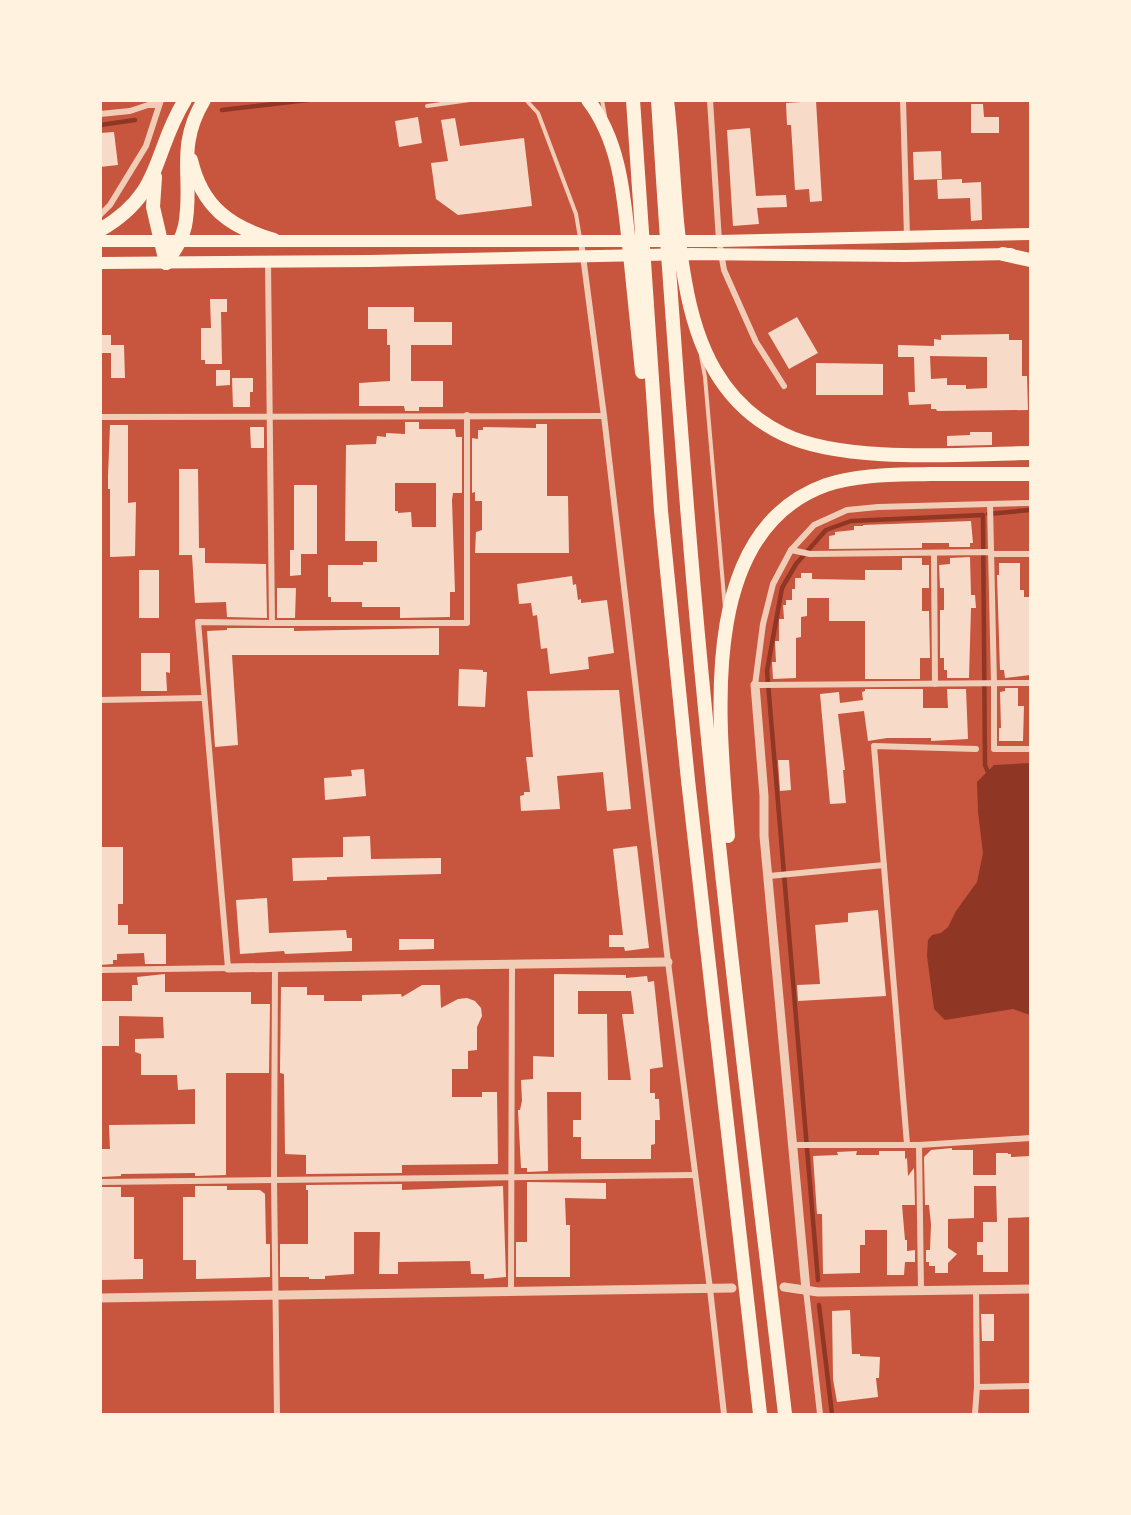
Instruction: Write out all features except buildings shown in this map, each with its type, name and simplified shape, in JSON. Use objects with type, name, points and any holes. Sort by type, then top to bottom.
[{"type":"highway","points":[[100,230],[129,210],[148,185],[185,100]]},
{"type":"highway","points":[[166,263],[181,240],[185,225],[188,140],[204,100]]},
{"type":"highway","points":[[588,100],[603,123],[610,141],[622,185],[639,284],[688,780],[760,1414]]},
{"type":"highway","points":[[633,100],[640,211],[639,284]]},
{"type":"highway","points":[[658,100],[671,214],[697,334],[707,359],[734,397],[748,411],[785,435],[837,449],[867,452],[1030,453]]},
{"type":"highway","points":[[667,100],[671,214],[670,283],[694,591],[713,784],[785,1414]]},
{"type":"highway","points":[[188,140],[193,170],[210,204],[233,224],[274,240]]},
{"type":"highway","points":[[156,170],[153,207],[159,241],[166,263]]},
{"type":"highway","points":[[100,263],[582,256],[907,237],[1030,234]]},
{"type":"highway","points":[[100,241],[580,241],[905,256],[1030,254]]},
{"type":"highway","points":[[1003,254],[1030,260]]},
{"type":"highway","points":[[759,1196],[759,1132],[730,860],[720,696],[724,637],[738,581],[758,539],[771,522],[807,494],[847,480],[873,476],[1030,474]]},
{"type":"street","points":[[710,100],[720,248],[724,270],[756,342],[784,386]]},
{"type":"street","points":[[903,100],[907,237]]},
{"type":"street","points":[[100,114],[130,111],[160,103],[146,146],[110,205],[100,215]]},
{"type":"street","points":[[580,241],[604,416],[724,1414]]},
{"type":"street","points":[[268,262],[272,623]]},
{"type":"street","points":[[228,969],[198,622],[467,623],[467,415]]},
{"type":"street","points":[[100,417],[604,416]]},
{"type":"street","points":[[820,1414],[806,1290],[797,1145],[773,876],[764,836],[759,685],[763,624],[773,584],[791,550],[814,525],[848,510],[878,507],[990,506],[1030,503]]},
{"type":"street","points":[[990,506],[994,749],[1030,749]]},
{"type":"street","points":[[791,550],[810,554],[977,552],[1030,554]]},
{"type":"street","points":[[933,554],[935,684]]},
{"type":"street","points":[[759,685],[1030,683]]},
{"type":"street","points":[[100,700],[204,699]]},
{"type":"street","points":[[907,1144],[874,746],[976,749]]},
{"type":"street","points":[[773,876],[884,866]]},
{"type":"street","points":[[100,970],[668,962]]},
{"type":"street","points":[[511,1292],[512,964]]},
{"type":"street","points":[[275,968],[274,1179],[277,1414]]},
{"type":"street","points":[[797,1145],[919,1145],[1030,1138]]},
{"type":"street","points":[[919,1145],[921,1290]]},
{"type":"street","points":[[100,1182],[694,1175]]},
{"type":"street","points":[[784,1287],[818,1292],[1030,1289]]},
{"type":"street","points":[[100,1298],[732,1288]]},
{"type":"street","points":[[975,1414],[976,1290]]},
{"type":"street","points":[[977,1387],[1030,1386]]},
{"type":"lane","points":[[427,106],[470,100]]},
{"type":"lane","points":[[526,100],[538,113],[576,214],[580,241]]},
{"type":"lane","points":[[602,100],[610,141]]},
{"type":"lane","points":[[697,334],[706,388],[724,601],[724,637]]},
{"type":"shaded area","points":[[1030,763],[1030,1015],[1013,1009],[945,1020],[934,1009],[927,956],[928,940],[932,935],[941,933],[948,927],[956,911],[977,882],[983,853],[977,782],[994,765]]},
{"type":"waterway","points":[[222,110],[308,100]]},
{"type":"waterway","points":[[100,125],[135,120]]},
{"type":"waterway","points":[[988,514],[1030,510]]},
{"type":"waterway","points":[[818,1280],[767,671],[782,588],[796,564],[826,530],[851,521],[983,515],[985,765],[990,777]]},
{"type":"waterway","points":[[819,1305],[832,1414]]}]
